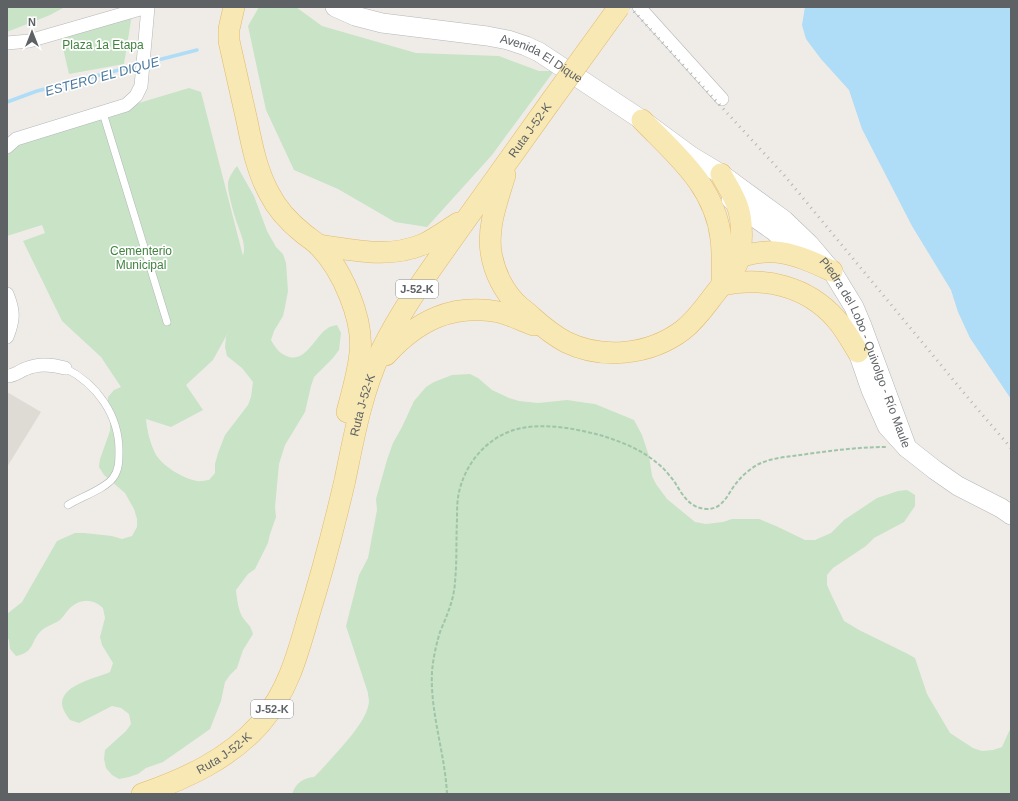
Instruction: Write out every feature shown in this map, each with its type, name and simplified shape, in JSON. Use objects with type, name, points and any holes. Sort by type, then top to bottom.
[{"type":"main road","points":[[234,7],[231,17],[229,41],[254,155],[260,174],[268,193],[277,206],[290,222],[318,245],[334,266],[348,293],[356,319],[360,341],[358,363],[341,435],[332,485],[325,561]]},
{"type":"main road","name":"Ruta J-52-K","points":[[142,794],[185,777],[215,762],[247,738],[270,712],[287,682],[306,628],[325,561],[360,410],[375,367],[397,320],[434,264],[619,7]]},
{"type":"main road","points":[[642,120],[686,165],[703,187],[712,205],[719,225],[728,269],[736,282],[764,282],[778,284],[804,294],[816,301],[836,319],[858,352]]},
{"type":"main road","points":[[509,160],[491,226],[491,250],[493,263],[498,275],[511,297],[544,328],[564,341],[590,350],[618,353],[658,344],[683,330],[704,310],[728,269],[741,240],[740,221],[737,206],[721,174]]},
{"type":"main road","points":[[318,245],[370,253],[398,252],[424,244],[436,238],[469,216]]},
{"type":"main road","points":[[728,269],[752,254],[776,252],[803,257],[832,271]]},
{"type":"main road","points":[[375,367],[407,334],[428,320],[451,312],[476,310],[500,312],[544,328]]},
{"type":"street","points":[[7,43],[29,41],[148,7],[141,86],[136,96],[130,103],[16,139],[7,147]]},
{"type":"street","name":"Avenida El Dique","points":[[335,7],[355,16],[382,23],[487,36],[526,46],[539,52],[588,83],[691,156],[721,174]]},
{"type":"street","points":[[639,7],[722,99]]},
{"type":"street","name":"Piedra del Lobo - Quivolgo - Río Maule","points":[[691,156],[699,167],[737,206],[774,231],[803,257],[821,276],[847,319],[871,390],[887,426],[907,448]]},
{"type":"street","name":"Piedra del Lobo - Quivolgo - Río Maule","points":[[721,174],[784,220],[821,257],[832,271],[843,288],[862,326],[907,448]]},
{"type":"street","points":[[7,294],[13,314],[7,337]]},
{"type":"street","points":[[7,376],[14,375],[24,369],[39,365],[48,364],[65,368]]},
{"type":"street","points":[[907,448],[958,486],[1001,508],[1011,515]]},
{"type":"lane","points":[[102,113],[167,322]]},
{"type":"lane","points":[[65,368],[74,372],[90,384],[104,401],[115,423],[119,447],[117,471],[109,483],[68,505]]},
{"type":"path","points":[[447,794],[444,759],[436,717],[433,685],[434,659],[437,644],[448,616],[454,593],[458,506],[462,483],[471,462],[486,446],[494,440],[522,428],[538,427],[569,429],[602,436],[618,441],[648,456],[668,473],[686,500],[705,509],[717,507],[722,504],[739,479],[755,466],[764,462],[813,453],[861,447],[907,448]]},
{"type":"shaded area","points":[[7,392],[41,412],[7,467]]},
{"type":"green space","points":[[7,7],[65,7],[50,15],[7,32]]},
{"type":"green space","points":[[259,7],[296,7],[322,26],[416,53],[499,56],[539,71],[554,71],[492,155],[427,227],[395,222],[338,189],[294,170],[266,110],[248,26]]},
{"type":"green space","name":"Plaza 1a Etapa","points":[[132,14],[124,64],[69,74],[60,35]]},
{"type":"green space","name":"Cementerio Municipal","points":[[189,88],[201,92],[243,256],[243,241],[233,211],[228,187],[229,179],[237,166],[254,196],[267,231],[276,247],[283,254],[286,263],[288,291],[283,316],[274,331],[271,340],[278,351],[289,357],[295,357],[301,356],[306,352],[329,327],[337,325],[341,333],[339,350],[314,377],[305,412],[285,445],[279,464],[275,507],[276,517],[268,543],[255,569],[248,574],[236,590],[240,612],[253,634],[243,650],[237,668],[225,682],[221,701],[210,729],[163,762],[146,768],[138,774],[119,779],[112,775],[106,768],[104,759],[105,750],[126,731],[131,724],[129,714],[121,708],[112,706],[79,723],[70,720],[62,705],[64,696],[74,686],[110,672],[113,663],[102,645],[100,637],[105,618],[103,608],[91,601],[83,601],[74,605],[60,620],[41,631],[26,652],[16,656],[10,649],[9,640],[7,637],[7,614],[22,602],[57,541],[75,533],[112,536],[122,539],[132,536],[137,527],[137,519],[134,509],[125,493],[104,475],[99,467],[100,459],[110,431],[108,397],[114,390],[121,387],[101,357],[62,321],[23,241],[45,233],[42,225],[7,236],[7,155],[15,140]],"holes":[[[230,329],[226,337],[225,347],[227,356],[242,368],[253,382],[251,397],[248,405],[225,435],[215,464],[215,473],[209,480],[197,481],[173,471],[158,458],[150,441],[146,419],[171,427],[203,410],[186,385],[213,360]]]},
{"type":"green space","points":[[470,374],[478,378],[492,390],[519,401],[538,403],[567,400],[595,404],[634,420],[642,435],[649,456],[652,476],[656,484],[667,499],[695,522],[706,524],[723,522],[732,519],[759,519],[805,540],[815,540],[831,533],[844,520],[877,498],[898,491],[907,490],[915,495],[915,506],[904,522],[874,538],[866,546],[833,568],[827,575],[827,585],[844,621],[915,658],[927,694],[950,733],[973,748],[982,751],[993,750],[1002,747],[1011,727],[1011,794],[292,794],[298,784],[303,780],[314,777],[334,756],[357,729],[367,710],[369,702],[368,693],[346,626],[359,575],[368,558],[377,510],[376,499],[393,443],[414,401],[426,387],[452,375]]},
{"type":"water","points":[[805,7],[1011,7],[1011,399],[970,338],[958,312],[951,290],[912,226],[862,129],[849,90],[821,59],[806,39],[802,25]]},
{"type":"waterway","name":"ESTERO EL DIQUE","points":[[7,102],[37,91],[197,50]]},
{"type":"railway","points":[[630,7],[784,175],[1011,448]]}]
